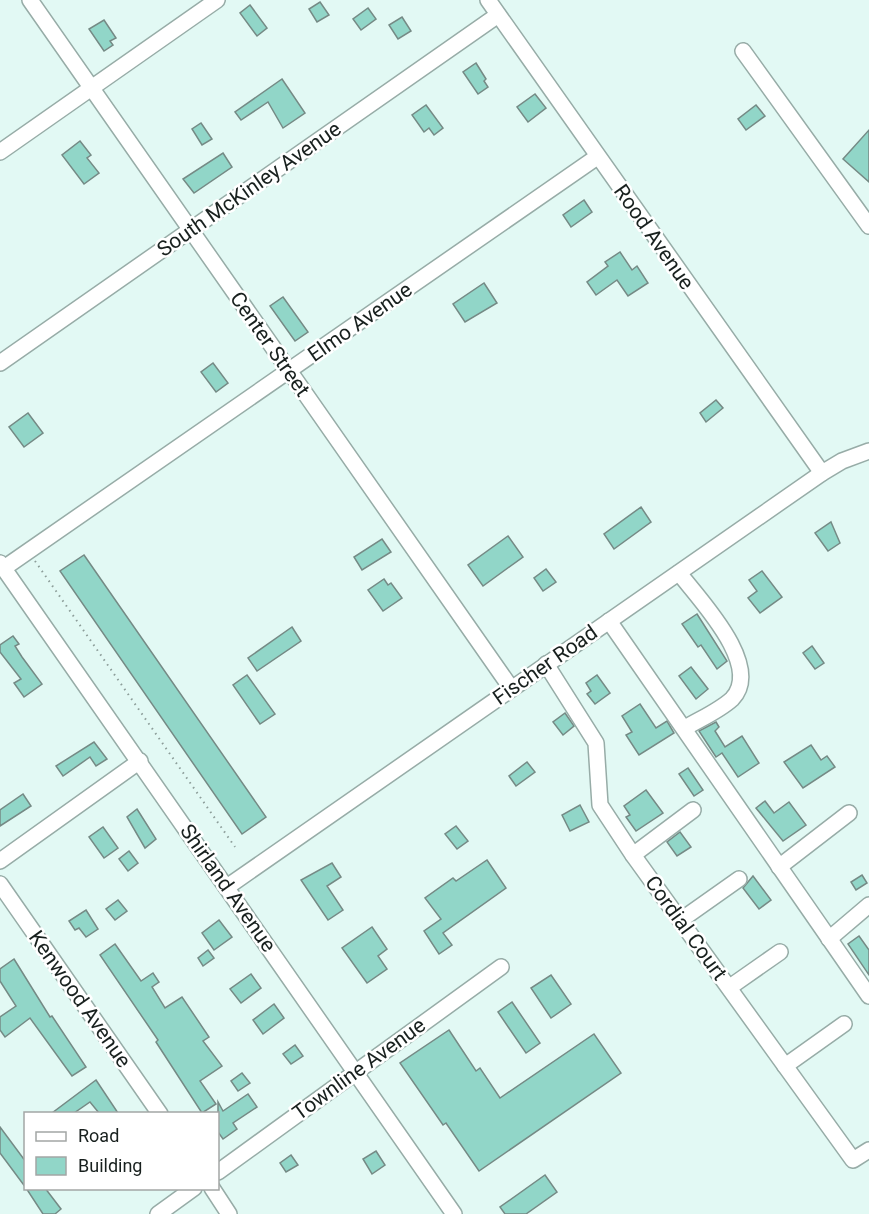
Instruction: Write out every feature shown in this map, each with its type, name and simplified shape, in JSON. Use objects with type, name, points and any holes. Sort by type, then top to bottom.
[{"type":"street","name":"Center Street","points":[[30,0],[511,688]]},
{"type":"street","points":[[0,152],[218,0]]},
{"type":"street","name":"Rood Avenue","points":[[488,0],[822,473]]},
{"type":"street","name":"South McKinley Avenue","points":[[0,363],[498,15]]},
{"type":"street","points":[[744,51],[869,226]]},
{"type":"street","name":"Elmo Avenue","points":[[2,566],[28,552],[597,157]]},
{"type":"street","name":"Fischer Road","points":[[227,887],[822,473],[842,461],[869,451]]},
{"type":"street","name":"Shirland Avenue","points":[[2,566],[454,1214]]},
{"type":"street","points":[[679,573],[734,649],[741,670],[741,684],[731,699],[685,728]]},
{"type":"street","points":[[609,621],[869,996]]},
{"type":"street","name":"Cordial Court","points":[[546,664],[596,743],[600,805],[633,855],[853,1161],[869,1150]]},
{"type":"street","points":[[0,861],[140,761]]},
{"type":"street","points":[[633,855],[693,810]]},
{"type":"street","points":[[779,867],[849,813]]},
{"type":"street","points":[[681,920],[739,879]]},
{"type":"street","name":"Kenwood Avenue","points":[[0,884],[159,1112]]},
{"type":"street","points":[[828,939],[869,905]]},
{"type":"street","points":[[730,987],[780,952]]},
{"type":"street","name":"Townline Avenue","points":[[219,1171],[501,966]]},
{"type":"street","points":[[785,1066],[844,1024]]},
{"type":"street","points":[[158,1214],[191,1190]]},
{"type":"street","points":[[213,1190],[230,1214]]},
{"type":"path","points":[[28,552],[235,847]]},
{"type":"building","points":[[320,2],[329,15],[317,22],[309,9]]},
{"type":"building","points":[[250,5],[267,28],[257,36],[240,13]]},
{"type":"building","points":[[368,8],[376,19],[361,30],[353,19]]},
{"type":"building","points":[[402,17],[411,31],[398,39],[389,25]]},
{"type":"building","points":[[104,20],[116,38],[110,41],[113,45],[104,51],[89,29]]},
{"type":"building","points":[[476,63],[488,87],[478,94],[463,72]]},
{"type":"building","points":[[282,79],[305,113],[283,128],[268,102],[241,120],[235,112]]},
{"type":"building","points":[[535,94],[546,108],[528,122],[517,107]]},
{"type":"building","points":[[426,105],[443,128],[434,135],[429,128],[424,132],[412,115]]},
{"type":"building","points":[[756,105],[765,116],[746,130],[738,119]]},
{"type":"building","points":[[201,123],[212,139],[202,145],[192,129]]},
{"type":"building","points":[[869,130],[869,182],[843,159]]},
{"type":"building","points":[[80,141],[91,155],[87,158],[99,173],[84,184],[62,155]]},
{"type":"building","points":[[223,153],[232,167],[194,193],[183,179]]},
{"type":"building","points":[[584,200],[592,212],[571,227],[563,215]]},
{"type":"building","points":[[620,252],[632,270],[637,266],[648,283],[628,296],[617,280],[596,295],[587,282],[608,266],[605,262]]},
{"type":"building","points":[[484,283],[497,303],[465,322],[453,304]]},
{"type":"building","points":[[283,297],[308,332],[295,341],[270,306]]},
{"type":"building","points":[[213,363],[228,383],[216,392],[201,372]]},
{"type":"building","points":[[716,400],[723,408],[706,422],[700,413]]},
{"type":"building","points":[[28,413],[43,433],[24,447],[9,427]]},
{"type":"building","points":[[641,507],[651,522],[614,549],[604,534]]},
{"type":"building","points":[[831,522],[840,543],[828,551],[815,533]]},
{"type":"building","points":[[508,536],[523,557],[483,586],[468,565]]},
{"type":"building","points":[[382,539],[391,552],[362,570],[354,557]]},
{"type":"building","points":[[84,555],[266,817],[242,834],[60,571]]},
{"type":"building","points":[[546,569],[556,582],[543,591],[534,578]]},
{"type":"building","points":[[762,571],[782,597],[760,613],[748,598],[757,591],[749,580]]},
{"type":"building","points":[[384,579],[388,585],[391,583],[402,598],[383,611],[368,590]]},
{"type":"building","points":[[697,614],[727,661],[717,669],[701,645],[698,647],[682,624]]},
{"type":"building","points":[[292,627],[301,641],[257,671],[248,658]]},
{"type":"building","points":[[13,636],[19,644],[15,646],[42,684],[24,697],[14,683],[21,679],[0,652],[0,645]]},
{"type":"building","points":[[812,646],[824,663],[815,669],[803,653]]},
{"type":"building","points":[[691,667],[708,689],[696,699],[679,676]]},
{"type":"building","points":[[247,675],[275,714],[260,724],[233,685]]},
{"type":"building","points":[[597,675],[610,693],[595,704],[587,694],[591,691],[586,683]]},
{"type":"building","points":[[640,704],[656,728],[667,721],[674,733],[639,755],[626,735],[632,732],[622,716]]},
{"type":"building","points":[[565,713],[574,726],[563,735],[553,722]]},
{"type":"building","points":[[716,722],[719,727],[715,731],[725,747],[742,736],[759,763],[738,777],[722,753],[716,757],[699,731]]},
{"type":"building","points":[[94,742],[107,759],[96,766],[90,757],[63,776],[56,766]]},
{"type":"building","points":[[811,745],[821,760],[827,756],[835,767],[803,788],[784,762]]},
{"type":"building","points":[[527,762],[535,772],[516,786],[509,776]]},
{"type":"building","points":[[688,768],[703,790],[694,796],[679,774]]},
{"type":"building","points":[[646,790],[663,813],[636,831],[626,817],[630,815],[624,806]]},
{"type":"building","points":[[23,794],[31,806],[0,826],[0,810]]},
{"type":"building","points":[[765,801],[774,813],[789,802],[806,825],[783,841],[756,808]]},
{"type":"building","points":[[580,805],[589,822],[570,831],[562,815]]},
{"type":"building","points":[[137,809],[156,839],[145,848],[127,817]]},
{"type":"building","points":[[456,826],[468,841],[457,849],[445,834]]},
{"type":"building","points":[[103,827],[118,848],[104,858],[89,837]]},
{"type":"building","points":[[680,832],[691,847],[677,856],[667,842]]},
{"type":"building","points":[[129,851],[138,863],[128,871],[119,859]]},
{"type":"building","points":[[487,860],[506,888],[443,933],[452,945],[439,954],[424,931],[441,919],[425,898],[453,878],[456,881]]},
{"type":"building","points":[[332,863],[341,877],[327,886],[343,910],[328,920],[301,880]]},
{"type":"building","points":[[862,875],[867,883],[856,890],[851,882]]},
{"type":"building","points":[[753,876],[771,900],[759,909],[743,888]]},
{"type":"building","points":[[118,900],[127,911],[115,920],[106,909]]},
{"type":"building","points":[[86,910],[98,929],[86,937],[79,928],[75,930],[69,921]]},
{"type":"building","points":[[219,920],[232,937],[214,950],[202,933]]},
{"type":"building","points":[[372,927],[387,949],[378,956],[387,969],[367,983],[342,948]]},
{"type":"building","points":[[859,936],[869,950],[869,975],[848,944]]},
{"type":"building","points":[[115,944],[141,981],[153,973],[159,982],[152,987],[165,1008],[182,997],[209,1037],[203,1041],[222,1066],[200,1081],[216,1104],[201,1112],[156,1042],[158,1040],[100,955]]},
{"type":"building","points":[[208,950],[214,958],[203,966],[198,958]]},
{"type":"building","points":[[14,959],[50,1017],[52,1016],[86,1067],[72,1076],[30,1018],[5,1037],[0,1030],[0,1017],[16,1006],[0,981],[0,969]]},
{"type":"building","points":[[251,974],[261,988],[241,1003],[230,989]]},
{"type":"building","points":[[551,975],[571,1004],[551,1018],[531,988]]},
{"type":"building","points":[[512,1002],[540,1043],[526,1053],[498,1012]]},
{"type":"building","points":[[274,1004],[284,1018],[263,1034],[253,1020]]},
{"type":"building","points":[[449,1030],[476,1071],[480,1068],[500,1098],[594,1034],[621,1073],[479,1171],[446,1123],[443,1125],[400,1063]]},
{"type":"building","points":[[295,1045],[303,1056],[291,1064],[283,1054]]},
{"type":"building","points":[[242,1073],[250,1083],[238,1091],[231,1081]]},
{"type":"building","points":[[96,1080],[117,1112],[98,1112],[90,1102],[75,1112],[53,1112]]},
{"type":"building","points":[[248,1094],[257,1107],[233,1123],[237,1129],[223,1139],[219,1133],[218,1102],[223,1111]]},
{"type":"building","points":[[0,1127],[24,1159],[24,1185],[0,1153]]},
{"type":"building","points":[[376,1151],[385,1165],[372,1174],[363,1159]]},
{"type":"building","points":[[291,1155],[298,1165],[286,1172],[280,1163]]},
{"type":"building","points":[[545,1175],[557,1192],[526,1214],[505,1214],[500,1207]]},
{"type":"building","points":[[27,1190],[47,1190],[61,1209],[55,1214],[43,1214]]}]
